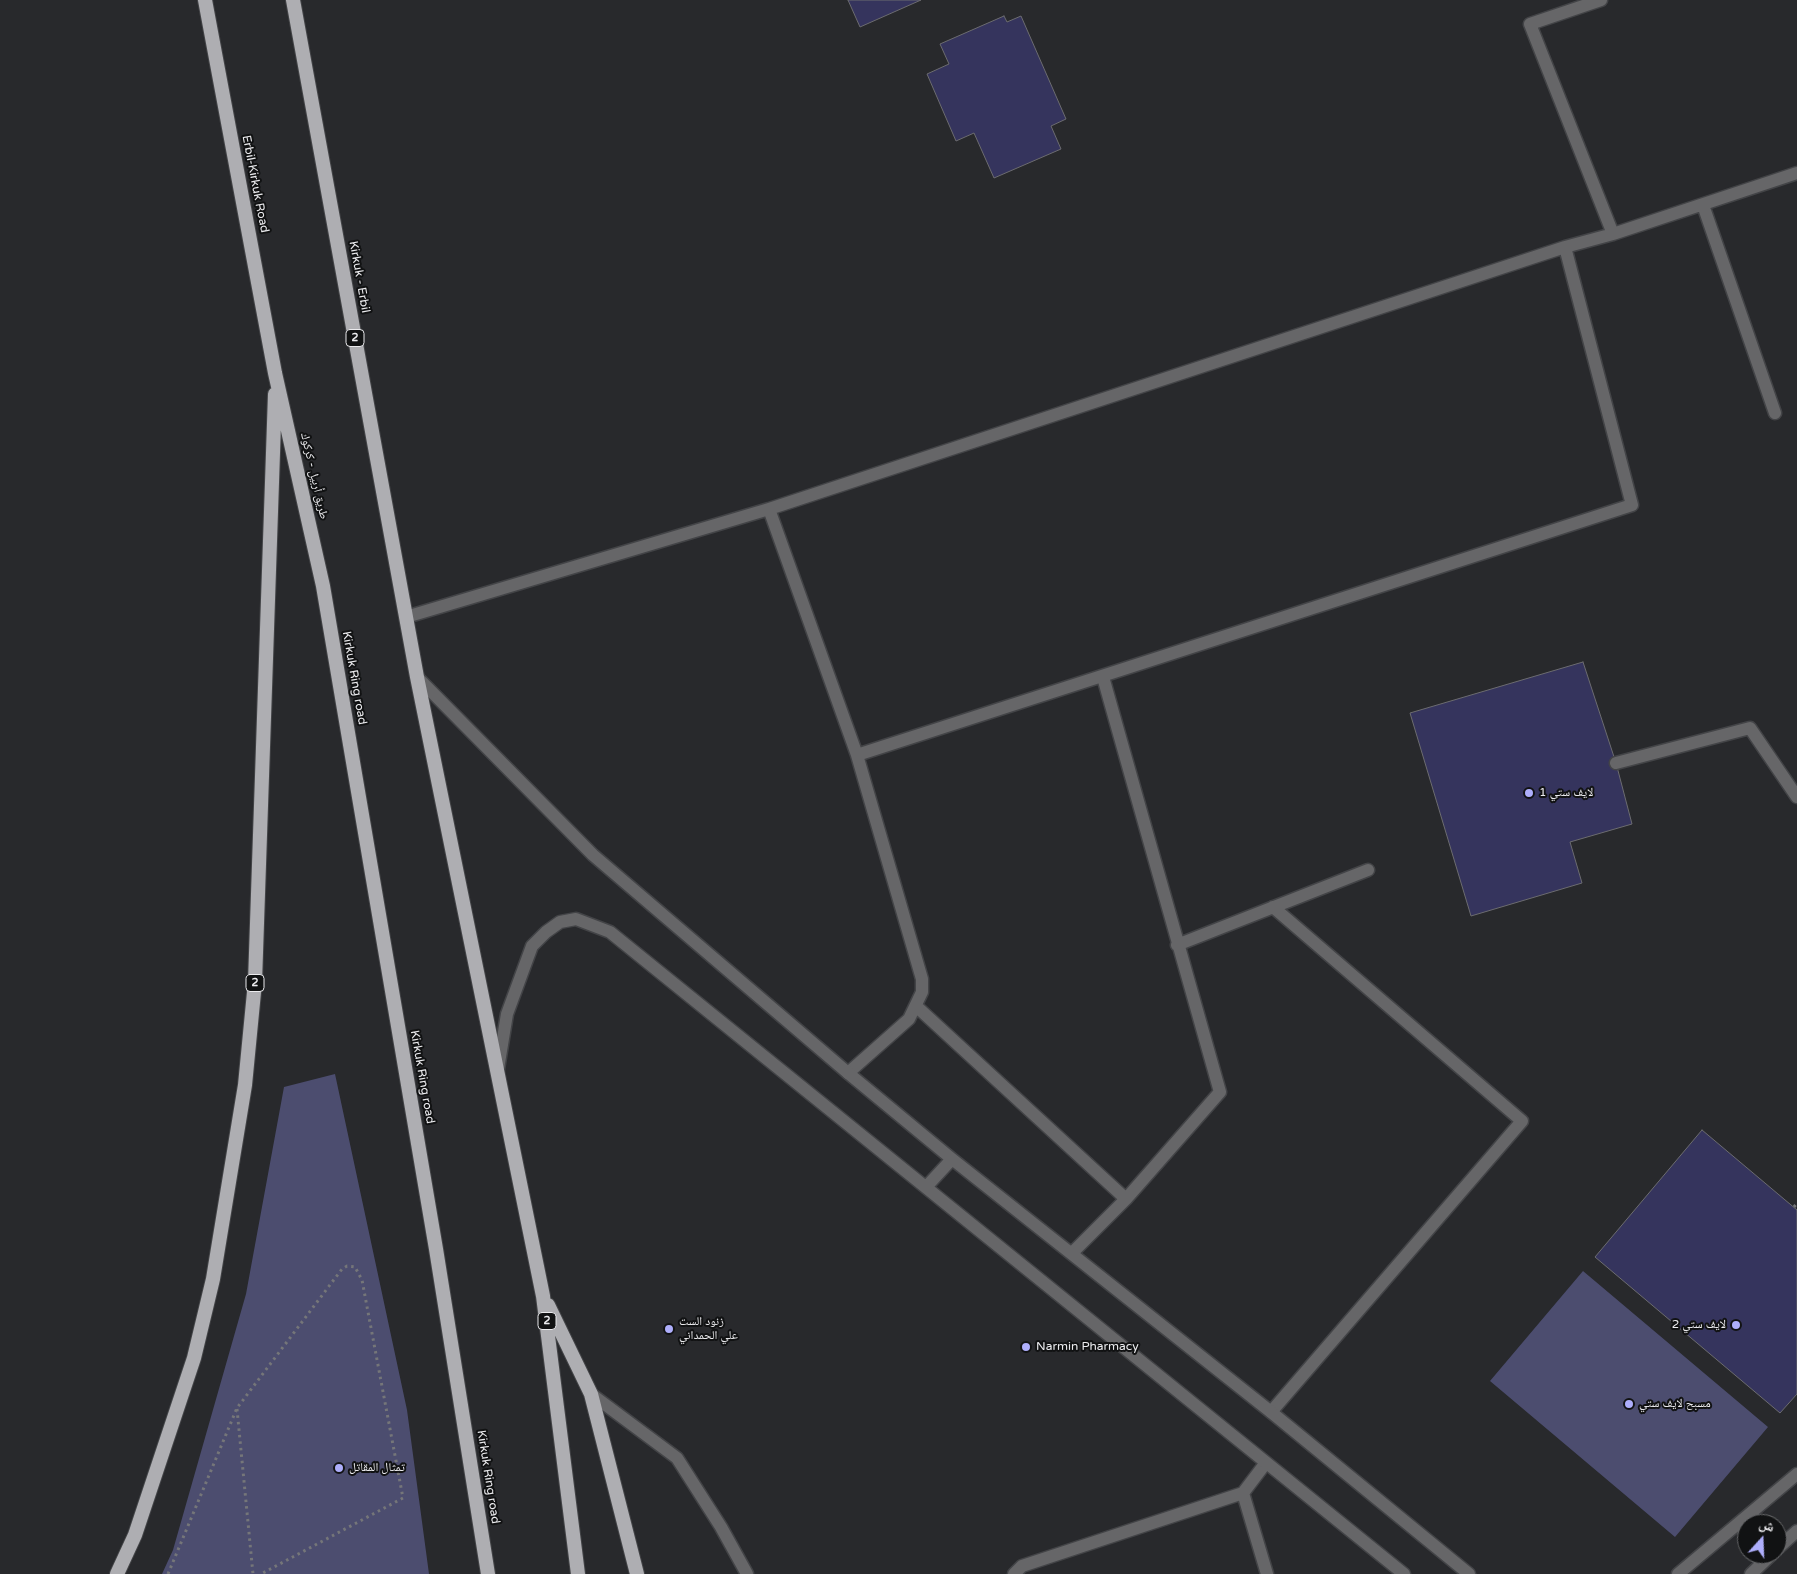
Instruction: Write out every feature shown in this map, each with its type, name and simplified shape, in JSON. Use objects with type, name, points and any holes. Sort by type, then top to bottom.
[{"type":"highway","name":"Erbil-Kirkuk Road","points":[[205,0],[275,373]]},
{"type":"highway","name":"Kirkuk - Erbil","points":[[293,0],[417,677]]},
{"type":"highway","name":"طريق أربيل - كركوك","points":[[275,373],[323,586]]},
{"type":"highway","name":"2","points":[[117,1574],[135,1535],[194,1358],[215,1269],[245,1085],[255,982],[275,373]]},
{"type":"highway","name":"Kirkuk Ring road","points":[[323,586],[436,1249],[488,1574]]},
{"type":"highway","name":"2","points":[[417,677],[543,1296],[578,1574]]},
{"type":"highway","points":[[543,1296],[592,1394],[636,1574]]},
{"type":"street","points":[[1601,0],[1530,24],[1613,234]]},
{"type":"street","points":[[406,616],[769,509],[1565,247],[1613,234],[1797,174]]},
{"type":"street","points":[[1703,205],[1775,413]]},
{"type":"street","points":[[857,755],[1632,505],[1565,247]]},
{"type":"street","points":[[769,509],[857,755],[922,979],[922,992],[909,1019],[848,1073]]},
{"type":"street","points":[[1072,1254],[1126,1199],[1220,1092],[1177,945],[1103,676]]},
{"type":"street","points":[[417,677],[593,855],[848,1073],[952,1159],[1271,1412],[1469,1574]]},
{"type":"street","points":[[1616,763],[1750,728],[1797,796]]},
{"type":"street","points":[[1177,945],[1368,870]]},
{"type":"street","points":[[1271,1412],[1522,1121],[1273,907]]},
{"type":"street","points":[[498,1071],[507,1014],[532,946],[546,932],[560,922],[576,919],[610,932],[927,1186],[1265,1464],[1404,1574]]},
{"type":"street","points":[[916,1006],[1126,1199]]},
{"type":"street","points":[[927,1186],[952,1159]]},
{"type":"street","points":[[592,1394],[677,1458],[721,1527],[747,1574]]},
{"type":"street","points":[[1014,1574],[1022,1566],[1243,1493],[1265,1464]]},
{"type":"street","points":[[1678,1574],[1797,1474]]},
{"type":"street","points":[[1243,1493],[1267,1574]]},
{"type":"street","points":[[1787,1540],[1797,1530]]},
{"type":"street","points":[[1751,1574],[1762,1564]]},
{"type":"path","points":[[1794,1208],[1797,1203]]},
{"type":"path","points":[[168,1574],[237,1408],[342,1269],[347,1266],[355,1267],[362,1280],[403,1498],[261,1574]]},
{"type":"path","points":[[237,1408],[253,1574]]},
{"type":"shaded area","points":[[335,1074],[407,1410],[429,1574],[162,1574],[173,1550],[246,1294],[284,1087]]},
{"type":"shaded area","name":"مسبح لايف ستي","points":[[1583,1271],[1768,1427],[1675,1537],[1490,1381]]},
{"type":"building","points":[[848,0],[921,0],[860,27]]},
{"type":"building","points":[[1004,16],[1007,22],[1021,16],[1066,119],[1051,126],[1061,149],[994,178],[974,133],[956,141],[927,74],[949,64],[940,44]]},
{"type":"building","name":"لايف ستي 1","points":[[1583,662],[1616,763],[1632,824],[1570,842],[1582,883],[1471,916],[1410,713]]},
{"type":"building","name":"لايف ستي 2","points":[[1702,1130],[1797,1210],[1797,1394],[1780,1413],[1595,1257]]},
{"type":"place","name":"لايف ستي 1","points":[[1529,793]]},
{"type":"place","name":"لايف ستي 2","points":[[1736,1325]]},
{"type":"place","name":"زنود الست علي الحمداني","points":[[669,1329]]},
{"type":"place","name":"Narmin Pharmacy","points":[[1026,1347]]},
{"type":"place","name":"مسبح لايف ستي","points":[[1629,1404]]},
{"type":"place","name":"تمثال المقاتل","points":[[339,1468]]}]
